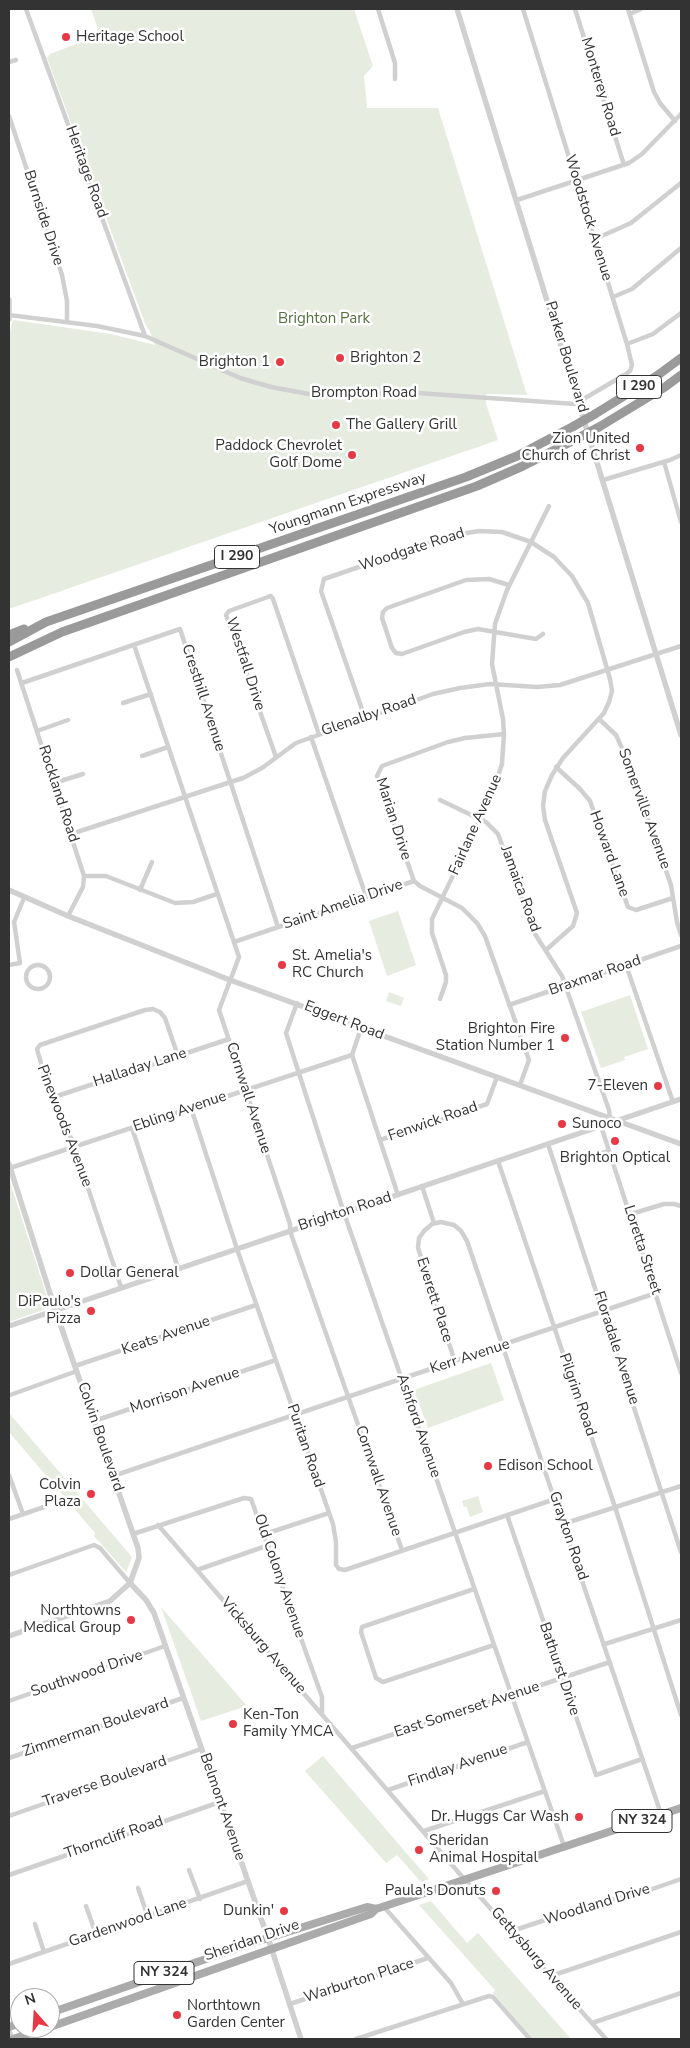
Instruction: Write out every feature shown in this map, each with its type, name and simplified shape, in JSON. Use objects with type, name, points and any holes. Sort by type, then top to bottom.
[{"type":"highway","name":"Youngmann Expressway","points":[[9,642],[46,622],[466,477],[517,456],[596,414],[658,375],[681,358]]},
{"type":"highway","name":"Youngmann Expressway","points":[[9,657],[62,632],[477,486],[523,466],[599,427],[665,387],[681,375]]},
{"type":"highway","points":[[9,635],[46,622]]},
{"type":"main road","name":"Sheridan Drive","points":[[60,2010],[268,1939],[367,1907],[380,1907],[681,1808]]},
{"type":"main road","name":"Sheridan Drive","points":[[60,2023],[371,1914],[380,1907]]},
{"type":"main road","points":[[136,1983],[140,1995]]},
{"type":"street","name":"Heritage Road","points":[[26,9],[125,275],[145,336]]},
{"type":"street","points":[[378,9],[395,63],[395,79]]},
{"type":"street","name":"Parker Boulevard","points":[[457,9],[580,402],[681,734]]},
{"type":"street","name":"Woodstock Avenue","points":[[523,9],[613,297],[632,365],[630,371],[580,402]]},
{"type":"street","name":"Monterey Road","points":[[576,9],[624,166]]},
{"type":"street","points":[[641,9],[629,11],[654,92],[660,103],[675,120]]},
{"type":"street","points":[[9,62],[16,60]]},
{"type":"street","points":[[517,200],[624,166],[642,154],[681,114]]},
{"type":"street","name":"Burnside Drive","points":[[9,116],[62,275],[67,301],[67,322]]},
{"type":"street","points":[[595,239],[631,223],[681,183]]},
{"type":"street","points":[[613,297],[632,289],[681,248]]},
{"type":"street","points":[[9,300],[9,317]]},
{"type":"street","points":[[627,344],[653,334],[681,313]]},
{"type":"street","name":"Brompton Road","points":[[9,317],[97,326],[145,336],[240,378],[298,393],[336,395],[403,392],[552,403],[575,404],[580,402]]},
{"type":"street","points":[[603,480],[681,455]]},
{"type":"street","points":[[664,462],[681,522]]},
{"type":"street","name":"Fairlane Avenue","points":[[440,999],[446,982],[446,975],[432,934],[431,924],[490,799],[501,768],[504,734],[502,708],[492,664],[493,631],[498,612],[509,585],[549,506]]},
{"type":"street","name":"Woodgate Road","points":[[365,718],[321,591],[324,579],[460,533],[479,531],[502,532],[531,542],[560,562],[580,587],[588,603],[608,670],[611,698],[599,719],[556,767],[545,791],[544,813],[578,914],[573,926],[546,950]]},
{"type":"street","points":[[509,585],[489,579],[466,580],[387,608],[382,615],[392,648],[398,654],[471,630],[493,631],[536,638],[543,634]]},
{"type":"street","name":"Westfall Drive","points":[[276,757],[226,615],[228,611],[271,596],[273,598],[319,734]]},
{"type":"street","name":"Cresthill Avenue","points":[[22,683],[180,629],[278,927]]},
{"type":"street","name":"Cornwall Avenue","points":[[134,644],[239,957],[219,1010],[290,1224],[290,1231],[402,1550]]},
{"type":"street","name":"Glenalby Road","points":[[71,834],[230,782],[253,773],[296,743],[446,691],[496,684],[548,686],[570,682],[681,646]]},
{"type":"street","name":"Rockland Road","points":[[18,670],[84,876]]},
{"type":"street","points":[[123,703],[151,694]]},
{"type":"street","name":"Somerville Avenue","points":[[599,719],[616,735],[624,751],[666,868],[681,935]]},
{"type":"street","points":[[37,731],[68,720]]},
{"type":"street","name":"Marian Drive","points":[[414,881],[378,778],[380,768],[385,764],[457,740],[504,734]]},
{"type":"street","points":[[311,737],[366,896]]},
{"type":"street","points":[[142,756],[168,747]]},
{"type":"street","name":"Howard Lane","points":[[556,767],[580,789],[590,802],[628,906],[636,910],[673,898]]},
{"type":"street","points":[[54,783],[83,774]]},
{"type":"street","name":"Jamaica Road","points":[[440,800],[491,826],[501,840],[535,934],[558,967],[566,985],[610,1118]]},
{"type":"street","points":[[140,890],[152,862]]},
{"type":"street","points":[[68,916],[83,887],[84,876],[106,876],[169,902],[181,904],[217,894]]},
{"type":"street","name":"Saint Amelia Drive","points":[[234,942],[414,881],[468,912],[481,929],[528,1060],[520,1085]]},
{"type":"street","name":"Eggert Road","points":[[9,890],[68,916],[230,980],[681,1144]]},
{"type":"street","points":[[24,898],[14,922],[20,963],[29,970]]},
{"type":"street","name":"Braxmar Road","points":[[509,1005],[681,946]]},
{"type":"street","points":[[9,965],[20,963]]},
{"type":"street","points":[[36,965],[47,968],[50,976],[48,984],[40,988],[31,986],[27,978],[29,970],[36,965]]},
{"type":"street","points":[[626,965],[673,1102]]},
{"type":"street","name":"Ashford Avenue","points":[[297,1003],[286,1033],[344,1213],[564,1846]]},
{"type":"street","name":"Pinewoods Avenue","points":[[121,1287],[74,1147],[52,1098],[37,1054],[38,1047],[145,1010],[153,1009],[163,1015],[178,1056]]},
{"type":"street","points":[[361,1028],[352,1055],[398,1195]]},
{"type":"street","name":"Halladay Lane","points":[[52,1098],[229,1039]]},
{"type":"street","name":"Ebling Avenue","points":[[10,1166],[74,1147],[352,1055]]},
{"type":"street","name":"Fenwick Road","points":[[380,1140],[487,1104],[497,1077]]},
{"type":"street","name":"Brighton Road","points":[[9,1326],[681,1099]]},
{"type":"street","name":"Puritan Road","points":[[190,1108],[256,1305],[329,1513],[335,1535],[336,1564],[339,1568],[344,1570],[555,1499]]},
{"type":"street","name":"Loretta Street","points":[[601,1126],[681,1373]]},
{"type":"street","points":[[132,1128],[178,1268]]},
{"type":"street","name":"Floradale Avenue","points":[[548,1144],[604,1310],[681,1552]]},
{"type":"street","points":[[583,1159],[609,1151]]},
{"type":"street","name":"Pilgrim Road","points":[[498,1160],[681,1716]]},
{"type":"street","name":"Colvin Boulevard","points":[[9,1636],[104,1604],[119,1595],[130,1583],[139,1558],[138,1548],[55,1309],[10,1166]]},
{"type":"street","points":[[422,1186],[434,1223]]},
{"type":"street","points":[[630,1214],[664,1204],[681,1206]]},
{"type":"street","name":"Grayton Road","points":[[434,1223],[450,1223],[457,1227],[464,1235],[662,1814]]},
{"type":"street","name":"Everett Place","points":[[434,1223],[421,1234],[418,1252],[455,1362]]},
{"type":"street","name":"Kerr Avenue","points":[[113,1476],[656,1293]]},
{"type":"street","name":"Keats Avenue","points":[[10,1395],[76,1368],[256,1305]]},
{"type":"street","name":"Morrison Avenue","points":[[94,1421],[276,1360]]},
{"type":"street","points":[[9,1475],[22,1514]]},
{"type":"street","points":[[563,1524],[681,1486]]},
{"type":"street","name":"Old Colony Avenue","points":[[133,1534],[246,1497],[253,1501],[322,1697],[322,1714]]},
{"type":"street","points":[[9,1519],[44,1507]]},
{"type":"street","points":[[265,1534],[329,1513]]},
{"type":"street","name":"Bathurst Drive","points":[[507,1515],[596,1775],[642,1759]]},
{"type":"street","name":"Vicksburg Avenue","points":[[158,1525],[465,1879]]},
{"type":"street","points":[[197,1570],[269,1545]]},
{"type":"street","points":[[9,1575],[94,1546],[100,1548],[130,1583]]},
{"type":"street","name":"Belmont Avenue","points":[[130,1583],[152,1608],[248,1881],[301,2039]]},
{"type":"street","points":[[474,1589],[364,1626],[361,1632],[376,1678],[383,1682],[494,1645]]},
{"type":"street","points":[[605,1644],[681,1620]]},
{"type":"street","name":"Southwood Drive","points":[[9,1702],[166,1646]]},
{"type":"street","name":"East Somerset Avenue","points":[[352,1748],[610,1662]]},
{"type":"street","name":"Zimmerman Boulevard","points":[[9,1758],[183,1698]]},
{"type":"street","name":"Findlay Avenue","points":[[388,1790],[528,1742]]},
{"type":"street","name":"Traverse Boulevard","points":[[9,1816],[201,1749]]},
{"type":"street","points":[[424,1831],[545,1791]]},
{"type":"street","name":"Thorncliff Road","points":[[9,1875],[220,1802]]},
{"type":"street","points":[[189,1870],[200,1899]]},
{"type":"street","name":"Gettysburg Avenue","points":[[465,1879],[606,2039]]},
{"type":"street","name":"Woodland Drive","points":[[512,1932],[599,1902],[638,1894],[681,1879]]},
{"type":"street","name":"Gardenwood Lane","points":[[9,1964],[248,1881]]},
{"type":"street","points":[[138,1888],[148,1917]]},
{"type":"street","points":[[86,1906],[96,1934]]},
{"type":"street","points":[[380,1907],[451,1983],[463,2004]]},
{"type":"street","points":[[35,1924],[44,1952]]},
{"type":"street","points":[[551,1976],[681,1932]]},
{"type":"street","name":"Warburton Place","points":[[290,2004],[428,1958]]},
{"type":"street","points":[[592,2023],[681,1993]]},
{"type":"street","points":[[356,2039],[489,1996],[493,1997],[530,2039]]},
{"type":"street","points":[[9,2032],[12,2039]]},
{"type":"green space","name":"Brighton Park","points":[[91,9],[354,9],[373,66],[364,76],[367,108],[438,108],[527,395],[486,394],[486,404],[498,440],[9,609],[9,335],[13,320],[111,334],[155,345],[145,323],[47,58],[50,54],[100,35]]},
{"type":"green space","points":[[398,911],[416,965],[387,976],[369,921]]},
{"type":"green space","points":[[389,992],[404,998],[401,1006],[386,1001]]},
{"type":"green space","points":[[630,995],[648,1049],[624,1057],[625,1060],[601,1068],[581,1012]]},
{"type":"green space","points":[[9,1179],[48,1300],[43,1310],[9,1322]]},
{"type":"green space","points":[[491,1363],[504,1400],[428,1428],[414,1390]]},
{"type":"green space","points":[[9,1413],[132,1557],[126,1572],[9,1432]]},
{"type":"green space","points":[[478,1496],[483,1512],[470,1517],[462,1501]]},
{"type":"green space","points":[[161,1607],[247,1706],[201,1721]]},
{"type":"green space","points":[[323,1756],[429,1879],[421,1882],[397,1855],[386,1863],[305,1771]]},
{"type":"green space","points":[[431,1901],[467,1943],[478,1933],[571,2039],[533,2039],[493,1993],[495,1990],[419,1905]]},
{"type":"place","name":"Heritage School","points":[[66,37]]},
{"type":"place","name":"Brighton 2","points":[[340,358]]},
{"type":"place","name":"Brighton 1","points":[[280,362]]},
{"type":"place","name":"The Gallery Grill","points":[[336,425]]},
{"type":"place","name":"Zion United Church of Christ","points":[[640,448]]},
{"type":"place","name":"Paddock Chevrolet Golf Dome","points":[[352,455]]},
{"type":"place","name":"St. Amelia's RC Church","points":[[282,965]]},
{"type":"place","name":"Brighton Fire Station Number 1","points":[[565,1038]]},
{"type":"place","name":"7-Eleven","points":[[658,1086]]},
{"type":"place","name":"Sunoco","points":[[562,1124]]},
{"type":"place","name":"Brighton Optical","points":[[615,1141]]},
{"type":"place","name":"Dollar General","points":[[70,1273]]},
{"type":"place","name":"DiPaulo's Pizza","points":[[91,1311]]},
{"type":"place","name":"Edison School","points":[[488,1466]]},
{"type":"place","name":"Colvin Plaza","points":[[91,1494]]},
{"type":"place","name":"Northtowns Medical Group","points":[[131,1620]]},
{"type":"place","name":"Ken-Ton Family YMCA","points":[[233,1724]]},
{"type":"place","name":"Dr. Huggs Car Wash","points":[[579,1817]]},
{"type":"place","name":"Sheridan Animal Hospital","points":[[419,1850]]},
{"type":"place","name":"Paula's Donuts","points":[[496,1891]]},
{"type":"place","name":"Dunkin'","points":[[284,1911]]},
{"type":"place","name":"Northtown Garden Center","points":[[177,2015]]}]
